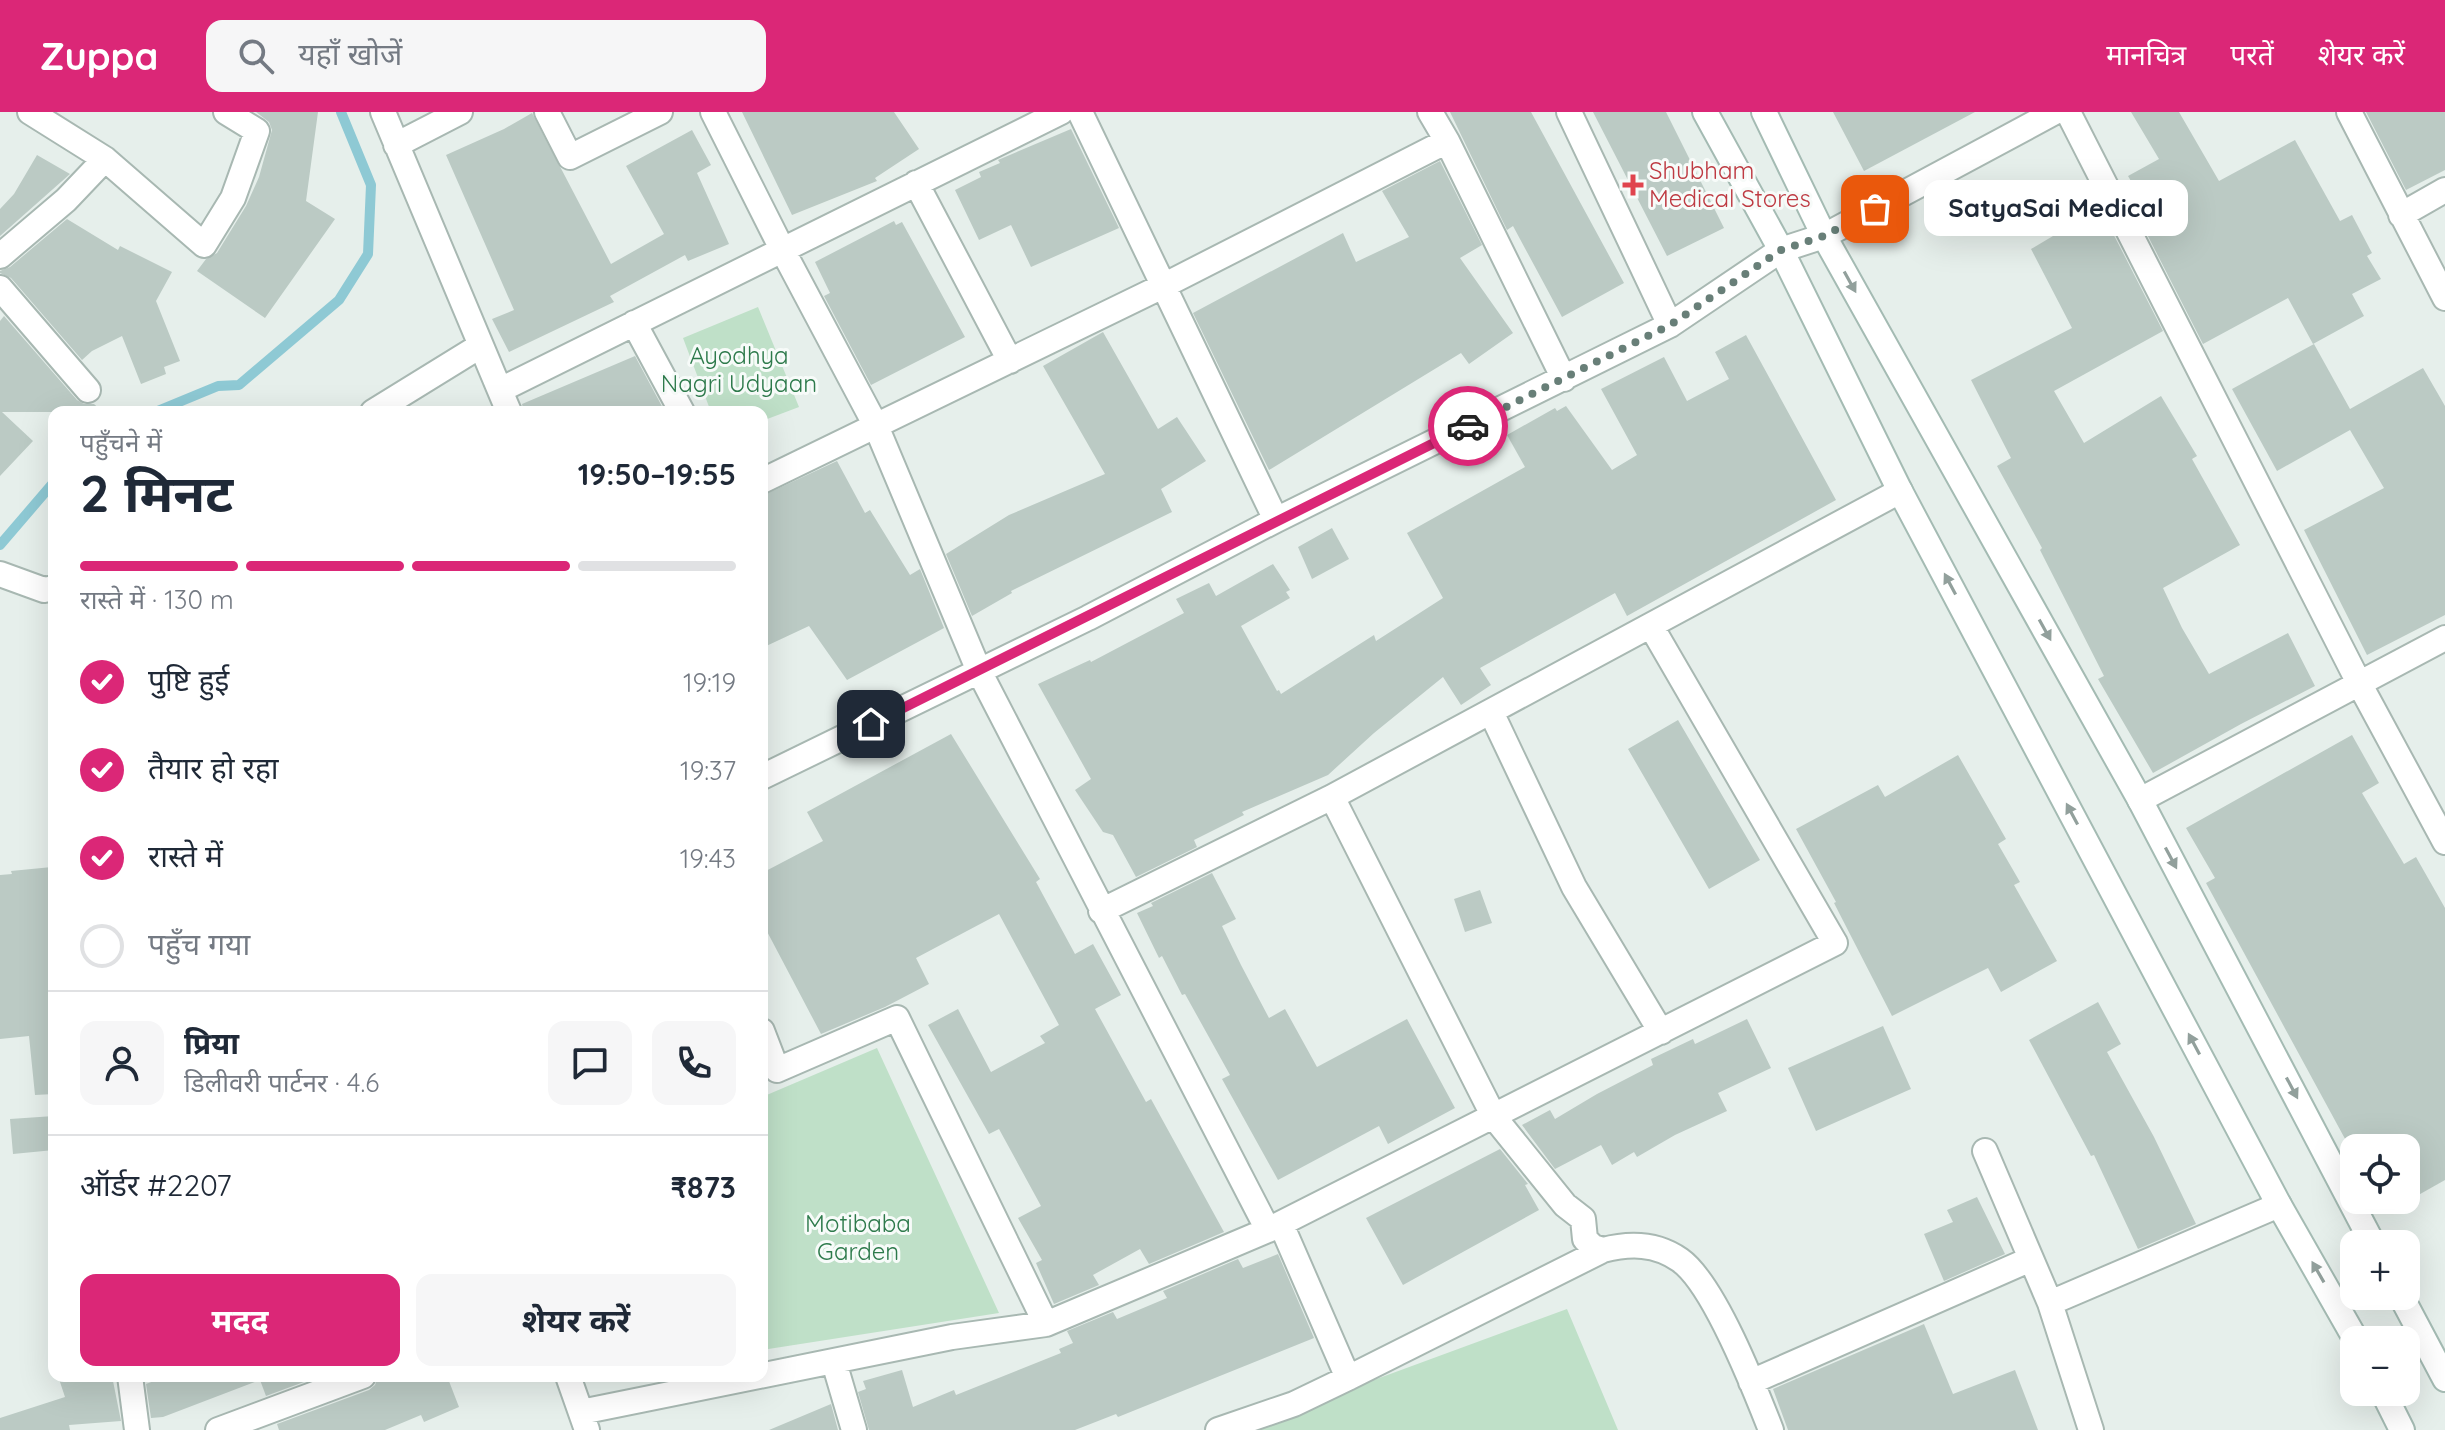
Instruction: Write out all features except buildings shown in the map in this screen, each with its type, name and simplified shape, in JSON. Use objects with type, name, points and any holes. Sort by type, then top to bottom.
[{"type":"street","points":[[30,112],[105,159],[204,245],[233,198],[257,131],[226,112]]},
{"type":"street","points":[[383,112],[504,401],[634,323],[1061,112]]},
{"type":"street","points":[[396,145],[460,112]]},
{"type":"street","points":[[547,112],[570,157],[660,112]]},
{"type":"street","points":[[713,112],[876,426],[979,671],[1101,911],[1274,1227],[1348,1378]]},
{"type":"street","points":[[1080,112],[1276,520]]},
{"type":"street","points":[[1430,112],[1564,379]]},
{"type":"street","points":[[1569,112],[1670,325]]},
{"type":"street","points":[[1705,112],[1781,250],[1900,491],[2279,1205],[2348,1326]]},
{"type":"street","points":[[1764,112],[1824,236],[2140,800],[2366,1230]]},
{"type":"street","points":[[768,774],[1670,325],[1781,250],[1824,236],[2055,112]]},
{"type":"street","points":[[2068,112],[2359,683],[2445,842]]},
{"type":"street","points":[[2349,112],[2445,298]]},
{"type":"street","points":[[768,478],[1165,285],[1447,141]]},
{"type":"street","points":[[0,256],[66,200],[105,159]]},
{"type":"street","points":[[916,183],[1010,361]]},
{"type":"street","points":[[2401,215],[2445,190]]},
{"type":"street","points":[[0,288],[88,390]]},
{"type":"street","points":[[634,323],[679,406]]},
{"type":"street","points":[[383,406],[480,346]]},
{"type":"street","points":[[1101,911],[1332,797],[1900,491]]},
{"type":"street","points":[[0,574],[48,589]]},
{"type":"street","points":[[768,1378],[952,1337],[1046,1324],[1274,1227],[1835,943],[1651,626]]},
{"type":"street","points":[[2140,800],[2445,638]]},
{"type":"street","points":[[1491,712],[1574,887],[1661,1032]]},
{"type":"street","points":[[1332,797],[1494,1117],[1565,1205],[1583,1219],[1585,1239],[1593,1247],[1603,1250]]},
{"type":"street","points":[[768,1047],[777,1070],[897,1018],[1046,1324]]},
{"type":"street","points":[[1985,1151],[2050,1303],[2091,1430]]},
{"type":"street","points":[[2050,1303],[2279,1205]]},
{"type":"street","points":[[1218,1430],[1294,1404],[1603,1250],[1627,1244],[1654,1247],[1681,1261],[1705,1287],[1771,1430]]},
{"type":"street","points":[[1751,1382],[2031,1259]]},
{"type":"street","points":[[2408,1310],[2445,1379]]},
{"type":"street","points":[[834,1362],[854,1430]]},
{"type":"street","points":[[131,1382],[137,1430]]},
{"type":"street","points":[[218,1430],[347,1382]]},
{"type":"street","points":[[570,1382],[584,1421],[749,1382]]},
{"type":"street","points":[[2390,1406],[2402,1430]]},
{"type":"green space","name":"Ayodhya Nagri Udyaan","points":[[758,307],[799,407],[768,419],[768,406],[709,406],[683,338]]},
{"type":"green space","name":"Motibaba Garden","points":[[877,1048],[999,1313],[768,1349],[768,1094]]},
{"type":"green space","points":[[1567,1309],[1618,1430],[1238,1430]]},
{"type":"waterway","points":[[170,406],[218,386],[239,385],[339,300],[368,254],[371,185],[341,112]]},
{"type":"waterway","points":[[0,545],[48,489]]},
{"type":"way so far","points":[[1468,426],[1670,325],[1781,250],[1824,236],[1875,209]]},
{"type":"place","name":"Shubham Medical Stores","points":[[1633,185]]},
{"type":"place","name":"SatyaSai Medical","points":[[1875,209]]},
{"type":"route","points":[[871,724],[1468,426]]}]
